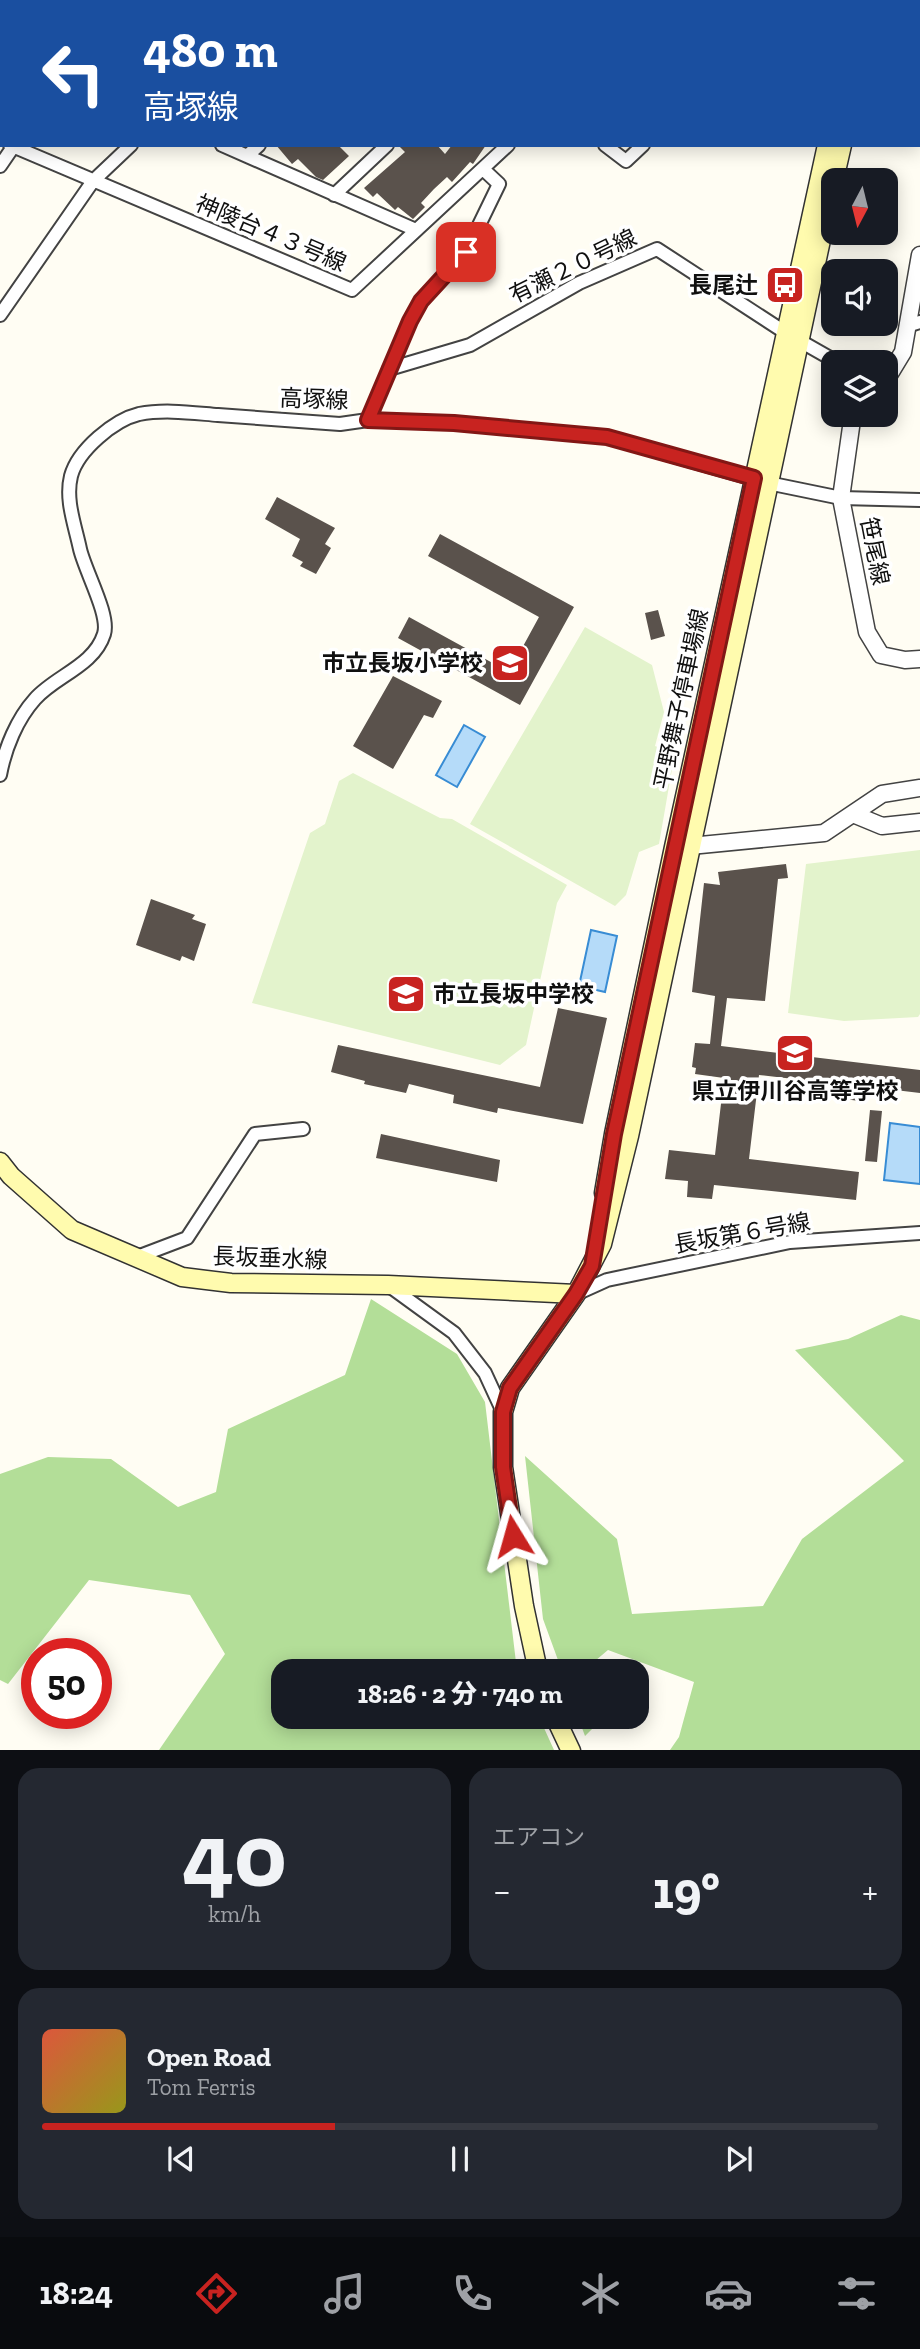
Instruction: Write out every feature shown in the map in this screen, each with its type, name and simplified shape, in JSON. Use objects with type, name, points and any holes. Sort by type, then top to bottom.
[{"type":"main road","name":"平野舞子停車場線","points":[[535,1659],[524,1606],[503,1467],[503,1412],[510,1388],[576,1294],[592,1266],[614,1134],[682,846],[761,481],[792,336],[827,147]]},
{"type":"main road","name":"平野舞子停車場線","points":[[836,168],[842,147]]},
{"type":"main road","name":"平野舞子停車場線","points":[[792,336],[821,227]]},
{"type":"main road","name":"長坂垂水線","points":[[0,1162],[11,1176],[72,1230],[182,1277],[204,1281],[388,1285],[576,1294]]},
{"type":"main road","points":[[560,1729],[570,1750]]},
{"type":"street","points":[[0,166],[5,147]]},
{"type":"street","points":[[13,147],[93,181]]},
{"type":"street","points":[[1,313],[93,181],[129,147]]},
{"type":"street","points":[[227,147],[416,230]]},
{"type":"street","points":[[247,156],[257,147]]},
{"type":"street","points":[[334,195],[385,147]]},
{"type":"street","name":"神陵台４３号線","points":[[93,181],[352,290],[506,147]]},
{"type":"street","points":[[608,147],[626,161],[641,147]]},
{"type":"street","points":[[368,420],[421,301],[466,252],[499,184],[483,169]]},
{"type":"street","name":"有瀬２０号線","points":[[389,369],[470,345],[579,283],[656,249],[821,353]]},
{"type":"street","points":[[898,360],[915,323],[920,255]]},
{"type":"street","name":"高塚線","points":[[0,769],[15,730],[36,698],[81,664],[100,645],[105,631],[99,599],[83,565],[69,506],[71,476],[83,453],[120,420],[140,414],[170,411],[340,424],[368,420],[454,423],[607,437],[761,481],[841,498],[920,500]]},
{"type":"street","name":"笹尾線","points":[[851,427],[841,498],[867,632],[881,655],[905,660],[920,659]]},
{"type":"street","points":[[682,846],[824,833],[882,794],[920,788]]},
{"type":"street","points":[[853,814],[882,826],[920,822]]},
{"type":"street","points":[[136,1257],[187,1238],[255,1134],[303,1129]]},
{"type":"street","name":"長坂第６号線","points":[[576,1294],[607,1280],[790,1241],[920,1233]]},
{"type":"street","points":[[388,1285],[454,1333],[485,1373],[503,1412]]},
{"type":"green space","points":[[585,627],[652,665],[664,712],[655,746],[665,750],[672,769],[659,844],[639,852],[626,895],[615,906],[470,824]]},
{"type":"green space","points":[[353,773],[440,818],[452,819],[567,885],[557,903],[526,1045],[500,1065],[252,1003],[310,833],[325,824],[339,781]]},
{"type":"green space","points":[[920,850],[918,1017],[844,1021],[788,1013],[806,864]]},
{"type":"green space","points":[[371,1299],[457,1354],[485,1402],[516,1659],[271,1659],[271,1729],[544,1729],[554,1750],[159,1750],[225,1654],[190,1595],[89,1580],[44,1638],[21,1638],[21,1667],[8,1684],[0,1680],[0,1474],[48,1457],[111,1459],[178,1507],[216,1492],[228,1429],[345,1375]]},
{"type":"green space","points":[[901,1315],[920,1320],[920,1750],[670,1750],[679,1737],[694,1682],[649,1665],[649,1659],[632,1659],[608,1650],[597,1659],[558,1659],[543,1619],[525,1456],[617,1539],[632,1614],[763,1606],[802,1539],[904,1461],[795,1350],[848,1339]]},
{"type":"green space","points":[[582,1729],[592,1729],[585,1736]]},
{"type":"water","points":[[464,725],[485,737],[457,787],[436,775]]},
{"type":"water","points":[[591,930],[617,936],[605,992],[579,986]]},
{"type":"water","points":[[890,1123],[920,1127],[920,1184],[884,1180]]},
{"type":"building","points":[[278,147],[340,147],[349,156],[323,180],[316,177],[298,159],[292,164]]},
{"type":"building","points":[[400,147],[439,147],[445,154],[450,147],[485,147],[473,164],[470,162],[452,182],[447,177],[434,189],[421,203],[425,207],[413,219],[398,207],[395,210],[377,193],[373,197],[364,188],[405,152]]},
{"type":"building","points":[[277,497],[335,528],[325,544],[331,548],[316,574],[300,566],[303,562],[292,556],[300,539],[265,519]]},
{"type":"building","points":[[440,534],[574,607],[520,705],[398,638],[409,617],[509,672],[539,617],[428,556]]},
{"type":"building","points":[[658,610],[665,636],[651,640],[645,613]]},
{"type":"building","points":[[393,676],[442,701],[433,718],[424,715],[393,769],[353,746]]},
{"type":"building","points":[[786,864],[788,878],[778,879],[765,1001],[727,998],[721,1046],[920,1070],[920,1093],[870,1087],[867,1102],[844,1099],[844,1085],[759,1075],[749,1159],[859,1172],[856,1200],[714,1185],[712,1199],[687,1197],[688,1181],[665,1179],[669,1150],[715,1155],[724,1078],[695,1074],[696,1068],[692,1067],[695,1043],[710,1044],[715,996],[692,992],[704,883],[720,885],[718,872]]},
{"type":"building","points":[[151,899],[195,915],[192,919],[206,924],[194,961],[182,956],[180,961],[136,945]]},
{"type":"building","points":[[558,1008],[607,1018],[583,1124],[498,1108],[497,1113],[453,1103],[454,1095],[409,1084],[406,1093],[364,1084],[365,1081],[331,1072],[338,1045],[540,1087]]},
{"type":"building","points":[[870,1110],[882,1111],[877,1162],[865,1161]]},
{"type":"building","points":[[381,1134],[500,1160],[497,1182],[376,1158]]},
{"type":"place","name":"長尾辻","points":[[785,285]]},
{"type":"place","name":"市立長坂小学校","points":[[510,663]]},
{"type":"place","name":"市立長坂中学校","points":[[406,994]]},
{"type":"place","name":"県立伊川谷高等学校","points":[[795,1053]]},
{"type":"route","points":[[466,252],[421,301],[368,420],[454,423],[607,437],[754,478],[614,1134],[592,1266],[576,1294],[510,1388],[503,1412],[503,1467],[513,1536]]}]
